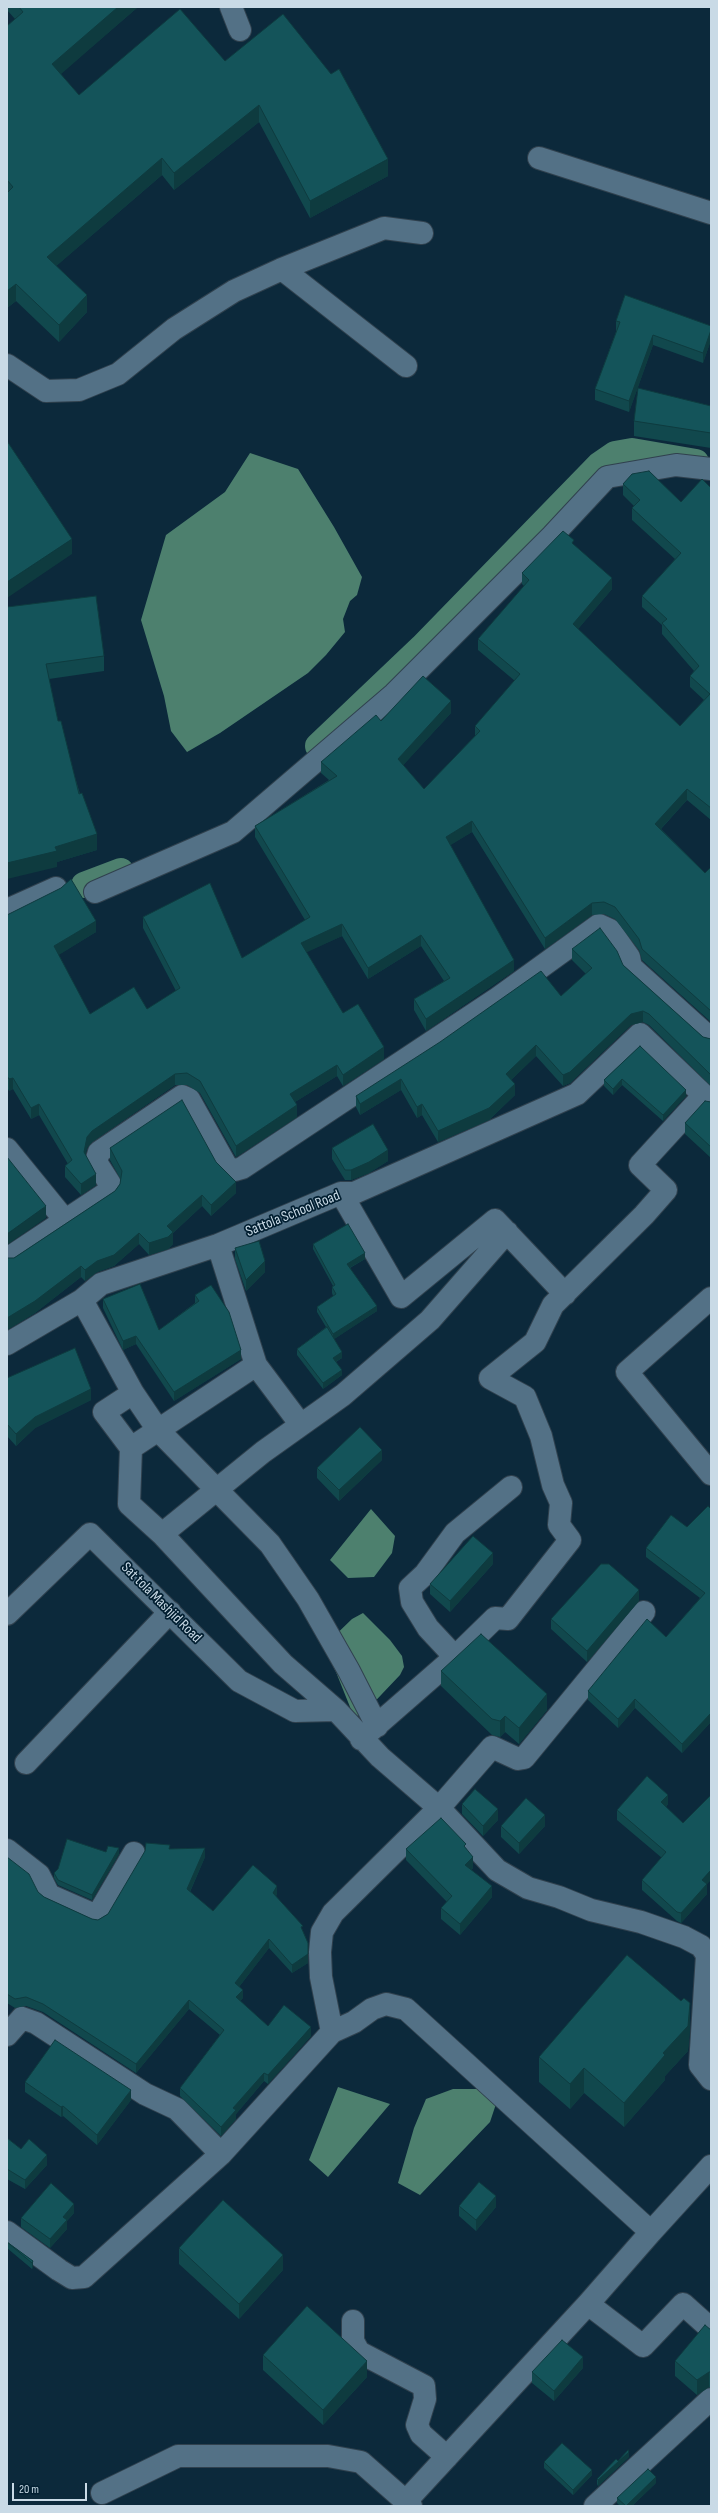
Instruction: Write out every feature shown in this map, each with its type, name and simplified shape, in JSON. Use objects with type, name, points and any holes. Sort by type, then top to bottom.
[{"type":"street","points":[[231,7],[240,30]]},
{"type":"street","points":[[539,158],[711,213]]},
{"type":"street","points":[[7,365],[46,391],[79,390],[118,374],[174,329],[234,291],[282,269],[384,228],[422,233]]},
{"type":"street","points":[[282,269],[406,366]]},
{"type":"street","points":[[96,892],[233,832],[394,694],[552,536],[607,477],[676,465],[711,469]]},
{"type":"street","points":[[7,910],[56,888]]},
{"type":"street","points":[[7,1258],[108,1192],[110,1184],[96,1162],[99,1152],[182,1096],[189,1099],[227,1167],[235,1170],[242,1168],[498,998],[599,925],[610,930],[629,957],[631,967],[711,1039]]},
{"type":"street","name":"Sattola School Road","points":[[7,1344],[82,1300],[101,1284],[218,1245],[341,1193],[354,1193],[577,1094],[640,1034],[708,1098]]},
{"type":"street","points":[[368,1732],[455,1657],[495,1618],[508,1619],[570,1540],[559,1524],[561,1504],[554,1485],[541,1436],[525,1397],[490,1378],[535,1342],[553,1305],[644,1215],[666,1190],[640,1165],[708,1098]]},
{"type":"street","points":[[7,1149],[64,1220]]},
{"type":"street","points":[[341,1193],[401,1297],[495,1220],[565,1294]]},
{"type":"street","points":[[162,1534],[216,1490],[343,1395],[430,1320],[507,1232]]},
{"type":"street","points":[[218,1245],[256,1365],[301,1425]]},
{"type":"street","points":[[711,1298],[627,1372],[711,1474]]},
{"type":"street","points":[[82,1300],[133,1393],[158,1430],[270,1544],[308,1599],[349,1671],[368,1732]]},
{"type":"street","points":[[131,1448],[256,1365]]},
{"type":"street","points":[[133,1393],[104,1412],[131,1448],[129,1504],[162,1534],[283,1664],[336,1710],[368,1732],[497,1870],[528,1888],[559,1897],[591,1910],[641,1922],[684,1937],[701,1946],[707,1955],[700,2065],[711,2079]]},
{"type":"street","points":[[455,1657],[428,1628],[412,1602],[410,1588],[425,1574],[455,1533],[511,1487]]},
{"type":"street","name":"Sat tola Mashjid Road","points":[[7,1614],[90,1534],[239,1680],[295,1711],[336,1710]]},
{"type":"street","points":[[26,1763],[170,1612]]},
{"type":"street","points":[[332,2032],[321,1977],[320,1952],[322,1932],[333,1913],[439,1808],[492,1747],[518,1759],[524,1758],[644,1612]]},
{"type":"street","points":[[7,1850],[39,1875],[49,1895],[97,1916],[134,1853]]},
{"type":"street","points":[[7,2232],[63,2273],[72,2278],[84,2277],[221,2154],[332,2032],[354,2022],[372,2009],[386,2004],[406,2010],[650,2232]]},
{"type":"street","points":[[7,2035],[22,2018],[36,2023],[145,2094],[177,2109],[221,2154]]},
{"type":"street","points":[[102,2493],[178,2456],[260,2454],[328,2456],[361,2462],[409,2503],[448,2457],[588,2304],[650,2232],[711,2166]]},
{"type":"street","points":[[588,2304],[643,2346],[683,2304],[711,2329]]},
{"type":"street","points":[[353,2321],[353,2341],[358,2352],[424,2386],[425,2399],[417,2425],[421,2434],[448,2457]]},
{"type":"street","points":[[594,2506],[711,2399]]},
{"type":"shaded area","points":[[250,453],[298,469],[334,527],[362,577],[357,595],[350,601],[343,619],[345,632],[326,655],[308,673],[220,733],[187,752],[171,731],[164,696],[141,620],[166,535],[225,492]]},
{"type":"shaded area","points":[[371,1509],[395,1536],[392,1553],[374,1577],[348,1578],[330,1560]]},
{"type":"shaded area","points":[[363,1613],[390,1640],[402,1656],[404,1667],[400,1675],[363,1714],[354,1717],[336,1672],[323,1647],[352,1619]]},
{"type":"shaded area","points":[[338,2087],[390,2104],[328,2177],[309,2160]]},
{"type":"shaded area","points":[[453,2089],[483,2089],[496,2104],[490,2122],[420,2195],[398,2183],[414,2128],[426,2099]]},
{"type":"building","points":[[19,7],[118,7],[52,64],[79,95],[180,9],[225,61],[283,14],[331,74],[339,69],[388,159],[310,201],[259,105],[174,173],[162,158],[47,257],[87,295],[59,325],[16,284],[7,291],[7,193],[13,187],[7,180],[7,26],[23,12]]},
{"type":"building","points":[[625,295],[711,326],[703,353],[653,335],[629,401],[595,389],[620,322],[616,321]]},
{"type":"building","points":[[638,388],[711,406],[711,433],[634,421]]},
{"type":"building","points":[[7,441],[72,539],[7,582]]},
{"type":"building","points":[[649,471],[681,502],[702,479],[711,488],[711,808],[687,789],[655,824],[705,873],[711,867],[711,1011],[642,949],[639,939],[615,907],[604,902],[592,903],[545,938],[472,821],[446,837],[514,960],[426,1019],[414,999],[450,978],[421,935],[368,968],[342,924],[301,943],[343,1013],[358,1004],[384,1047],[343,1075],[337,1065],[290,1094],[297,1105],[236,1146],[200,1081],[187,1073],[175,1074],[92,1131],[87,1137],[84,1152],[96,1174],[81,1184],[65,1166],[72,1160],[39,1104],[31,1108],[13,1078],[9,1079],[7,1076],[7,915],[61,888],[71,879],[96,921],[54,946],[90,1014],[134,987],[147,1009],[180,988],[143,917],[210,883],[242,958],[310,917],[255,826],[337,776],[321,762],[376,715],[381,721],[423,676],[451,701],[398,759],[424,789],[480,731],[475,726],[520,674],[478,639],[529,580],[522,573],[563,531],[574,540],[572,543],[612,578],[573,624],[680,726],[710,694],[690,676],[699,666],[662,623],[667,619],[642,596],[681,553],[632,508],[640,500],[623,484],[632,474]]},
{"type":"building","points":[[96,596],[104,656],[46,664],[58,721],[61,721],[79,794],[82,793],[97,834],[55,847],[57,851],[7,863],[7,607]]},
{"type":"building","points":[[600,928],[617,951],[623,965],[703,1037],[711,1039],[711,1075],[649,1014],[643,1011],[631,1014],[570,1072],[563,1075],[536,1045],[506,1074],[515,1084],[489,1108],[438,1131],[422,1104],[417,1107],[401,1079],[360,1104],[356,1096],[440,1042],[541,971],[561,996],[592,968],[572,949]]},
{"type":"building","points":[[640,1046],[686,1090],[663,1115],[622,1079],[613,1089],[604,1080]]},
{"type":"building","points":[[182,1100],[216,1162],[236,1182],[211,1205],[202,1195],[167,1226],[173,1232],[168,1237],[149,1243],[139,1233],[114,1255],[97,1261],[85,1270],[81,1266],[35,1301],[7,1318],[7,1258],[14,1258],[115,1191],[120,1184],[122,1171],[110,1148]]},
{"type":"building","points":[[705,1101],[711,1102],[711,1147],[685,1123]]},
{"type":"building","points":[[373,1124],[388,1150],[369,1162],[351,1170],[345,1170],[332,1148]]},
{"type":"building","points":[[7,1157],[46,1206],[7,1234]]},
{"type":"building","points":[[348,1224],[365,1253],[347,1264],[377,1306],[333,1334],[317,1307],[336,1294],[332,1287],[335,1285],[313,1244]]},
{"type":"building","points":[[259,1241],[265,1261],[246,1280],[235,1248]]},
{"type":"building","points":[[140,1284],[159,1330],[199,1301],[195,1295],[211,1285],[229,1312],[241,1350],[174,1392],[136,1336],[123,1341],[103,1299]]},
{"type":"building","points":[[327,1327],[342,1352],[333,1358],[342,1370],[323,1383],[297,1349]]},
{"type":"building","points":[[75,1348],[91,1389],[35,1417],[16,1434],[7,1424],[7,1378]]},
{"type":"building","points":[[360,1427],[382,1450],[339,1490],[317,1468]]},
{"type":"building","points":[[708,1506],[711,1509],[711,1713],[682,1744],[635,1699],[618,1719],[588,1691],[647,1619],[666,1637],[705,1593],[646,1548],[671,1515],[687,1527]]},
{"type":"building","points":[[473,1536],[493,1553],[450,1601],[430,1584]]},
{"type":"building","points":[[601,1564],[609,1564],[639,1590],[587,1651],[551,1619]]},
{"type":"building","points":[[481,1634],[547,1694],[519,1728],[505,1716],[500,1721],[492,1719],[441,1671]]},
{"type":"building","points":[[647,1776],[668,1795],[661,1802],[683,1823],[711,1795],[711,1870],[702,1880],[707,1884],[681,1913],[677,1912],[642,1880],[666,1852],[617,1810]]},
{"type":"building","points":[[475,1789],[498,1809],[483,1826],[462,1804]]},
{"type":"building","points":[[526,1798],[545,1815],[519,1843],[501,1826]]},
{"type":"building","points":[[441,1818],[466,1844],[464,1846],[473,1857],[465,1865],[492,1886],[460,1924],[441,1908],[452,1896],[406,1849]]},
{"type":"building","points":[[67,1839],[106,1852],[108,1846],[119,1848],[92,1895],[58,1880],[54,1873],[58,1869]]},
{"type":"building","points":[[146,1843],[170,1845],[169,1849],[205,1848],[187,1889],[213,1911],[253,1865],[277,1886],[273,1893],[303,1926],[301,1927],[308,1943],[308,1954],[292,1965],[269,1939],[235,1983],[243,1990],[236,1997],[268,2026],[284,2005],[311,2027],[268,2075],[264,2073],[233,2108],[236,2110],[221,2127],[180,2088],[224,2030],[189,2000],[136,2064],[43,2004],[26,1997],[15,1999],[7,1994],[7,1857],[29,1874],[38,1892],[44,1897],[92,1919],[98,1920],[108,1914],[145,1851]]},
{"type":"building","points":[[627,1955],[681,2001],[684,1998],[690,2003],[688,2026],[663,2053],[665,2055],[624,2103],[584,2068],[570,2084],[539,2057]]},
{"type":"building","points":[[55,2040],[131,2090],[97,2135],[63,2106],[61,2107],[25,2082]]},
{"type":"building","points":[[7,2138],[21,2149],[29,2139],[47,2155],[25,2180],[7,2169]]},
{"type":"building","points":[[479,2182],[496,2196],[476,2220],[459,2206]]},
{"type":"building","points":[[51,2183],[74,2204],[63,2217],[67,2220],[50,2239],[21,2218]]},
{"type":"building","points":[[223,2200],[283,2255],[239,2304],[179,2248]]},
{"type":"building","points":[[7,2242],[33,2261],[32,2263]]},
{"type":"building","points":[[307,2306],[367,2361],[323,2410],[263,2355]]},
{"type":"building","points":[[705,2325],[711,2330],[711,2372],[697,2380],[675,2361]]},
{"type":"building","points":[[562,2340],[583,2357],[554,2391],[532,2372]]},
{"type":"building","points":[[562,2443],[592,2470],[573,2490],[544,2462]]},
{"type":"building","points":[[628,2450],[629,2452],[598,2480],[597,2479],[616,2459],[618,2461]]},
{"type":"building","points":[[648,2469],[656,2477],[626,2506],[617,2498]]},
{"type":"waterway","points":[[318,746],[422,647],[599,465],[615,454],[632,451],[696,462]]},
{"type":"waterway","points":[[84,885],[121,871]]}]
